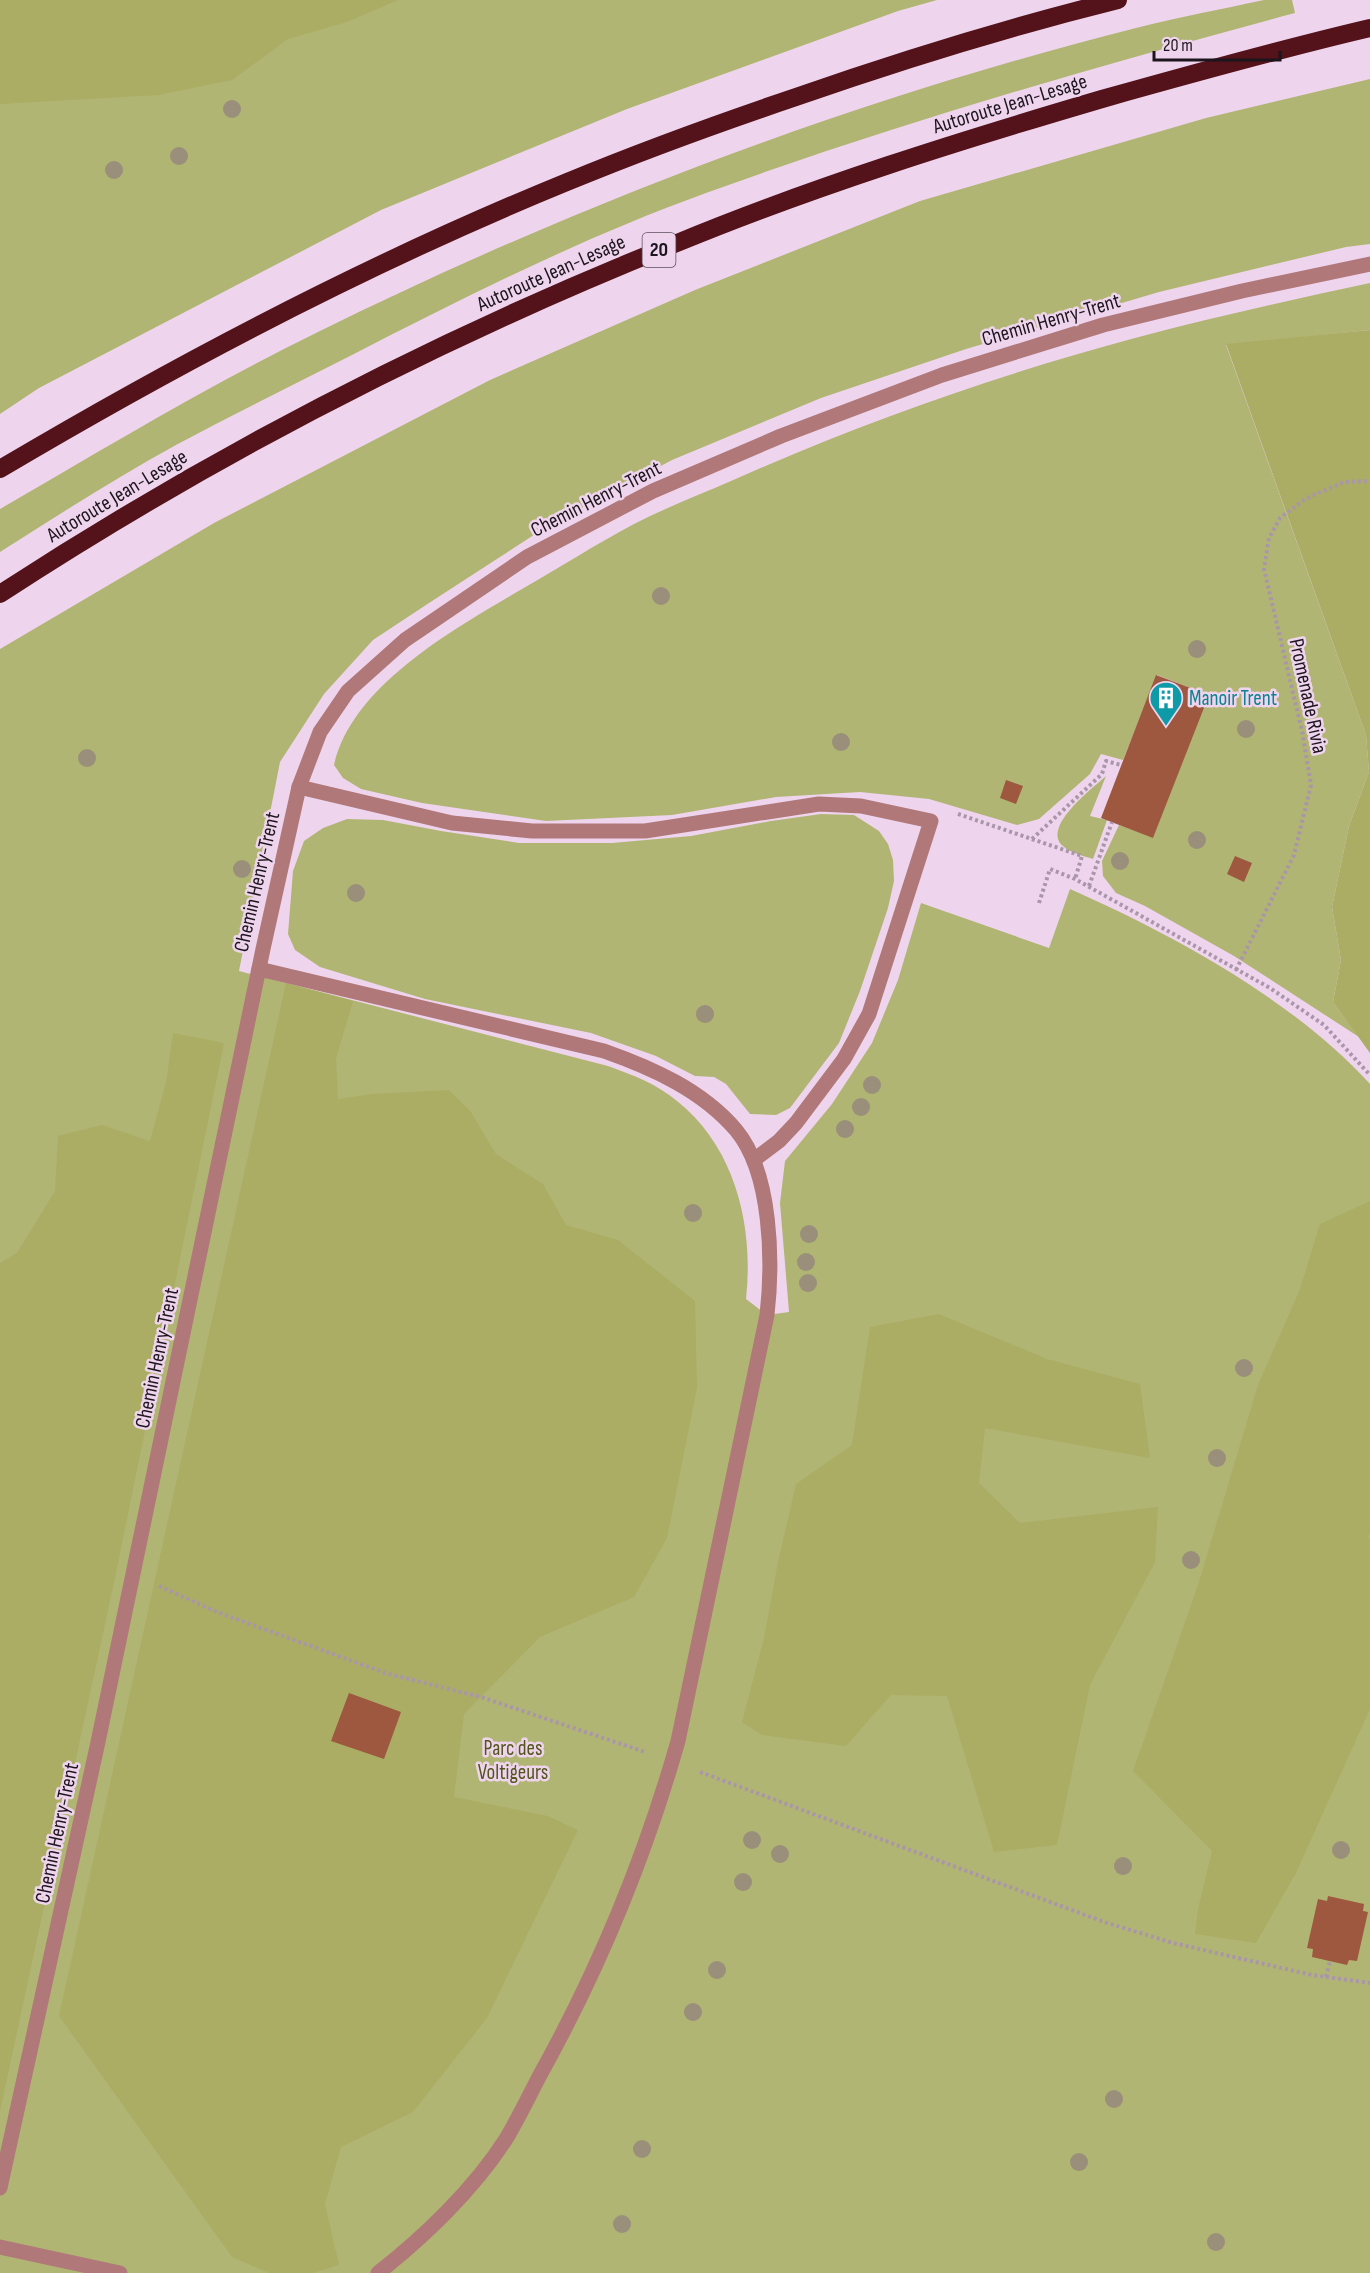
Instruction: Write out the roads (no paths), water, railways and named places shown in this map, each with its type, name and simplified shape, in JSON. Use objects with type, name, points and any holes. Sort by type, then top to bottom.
[{"type":"highway","points":[[0,469],[125,396],[287,311],[455,230],[565,182],[855,76],[1006,30],[1118,0]]},
{"type":"highway","name":"Autoroute Jean-Lesage","points":[[0,594],[153,500],[333,399],[440,347],[678,242],[841,181],[1000,129],[1152,85],[1370,28]]},
{"type":"lane","name":"Chemin Henry-Trent","points":[[0,2187],[98,1742],[259,969],[300,787],[320,732],[348,691],[405,640],[527,557],[652,491],[781,436],[942,375],[1103,325],[1242,291],[1370,264]]},
{"type":"lane","points":[[300,787],[452,823],[532,831],[645,831],[819,804],[861,806],[931,821],[869,1014],[844,1059],[796,1123],[779,1141],[754,1160]]},
{"type":"lane","points":[[259,969],[604,1051],[644,1065],[678,1083],[714,1108],[737,1131],[754,1160],[763,1193],[768,1232],[770,1295],[767,1315],[672,1762],[660,1803],[627,1890],[576,2007],[506,2139],[480,2174],[441,2216],[404,2253],[378,2273]]},
{"type":"lane","points":[[0,2247],[120,2273]]},
{"type":"place","name":"Manoir Trent","points":[[1166,727]]},
{"type":"park label","name":"Parc des Voltigeurs","points":[[513,1760]]}]
